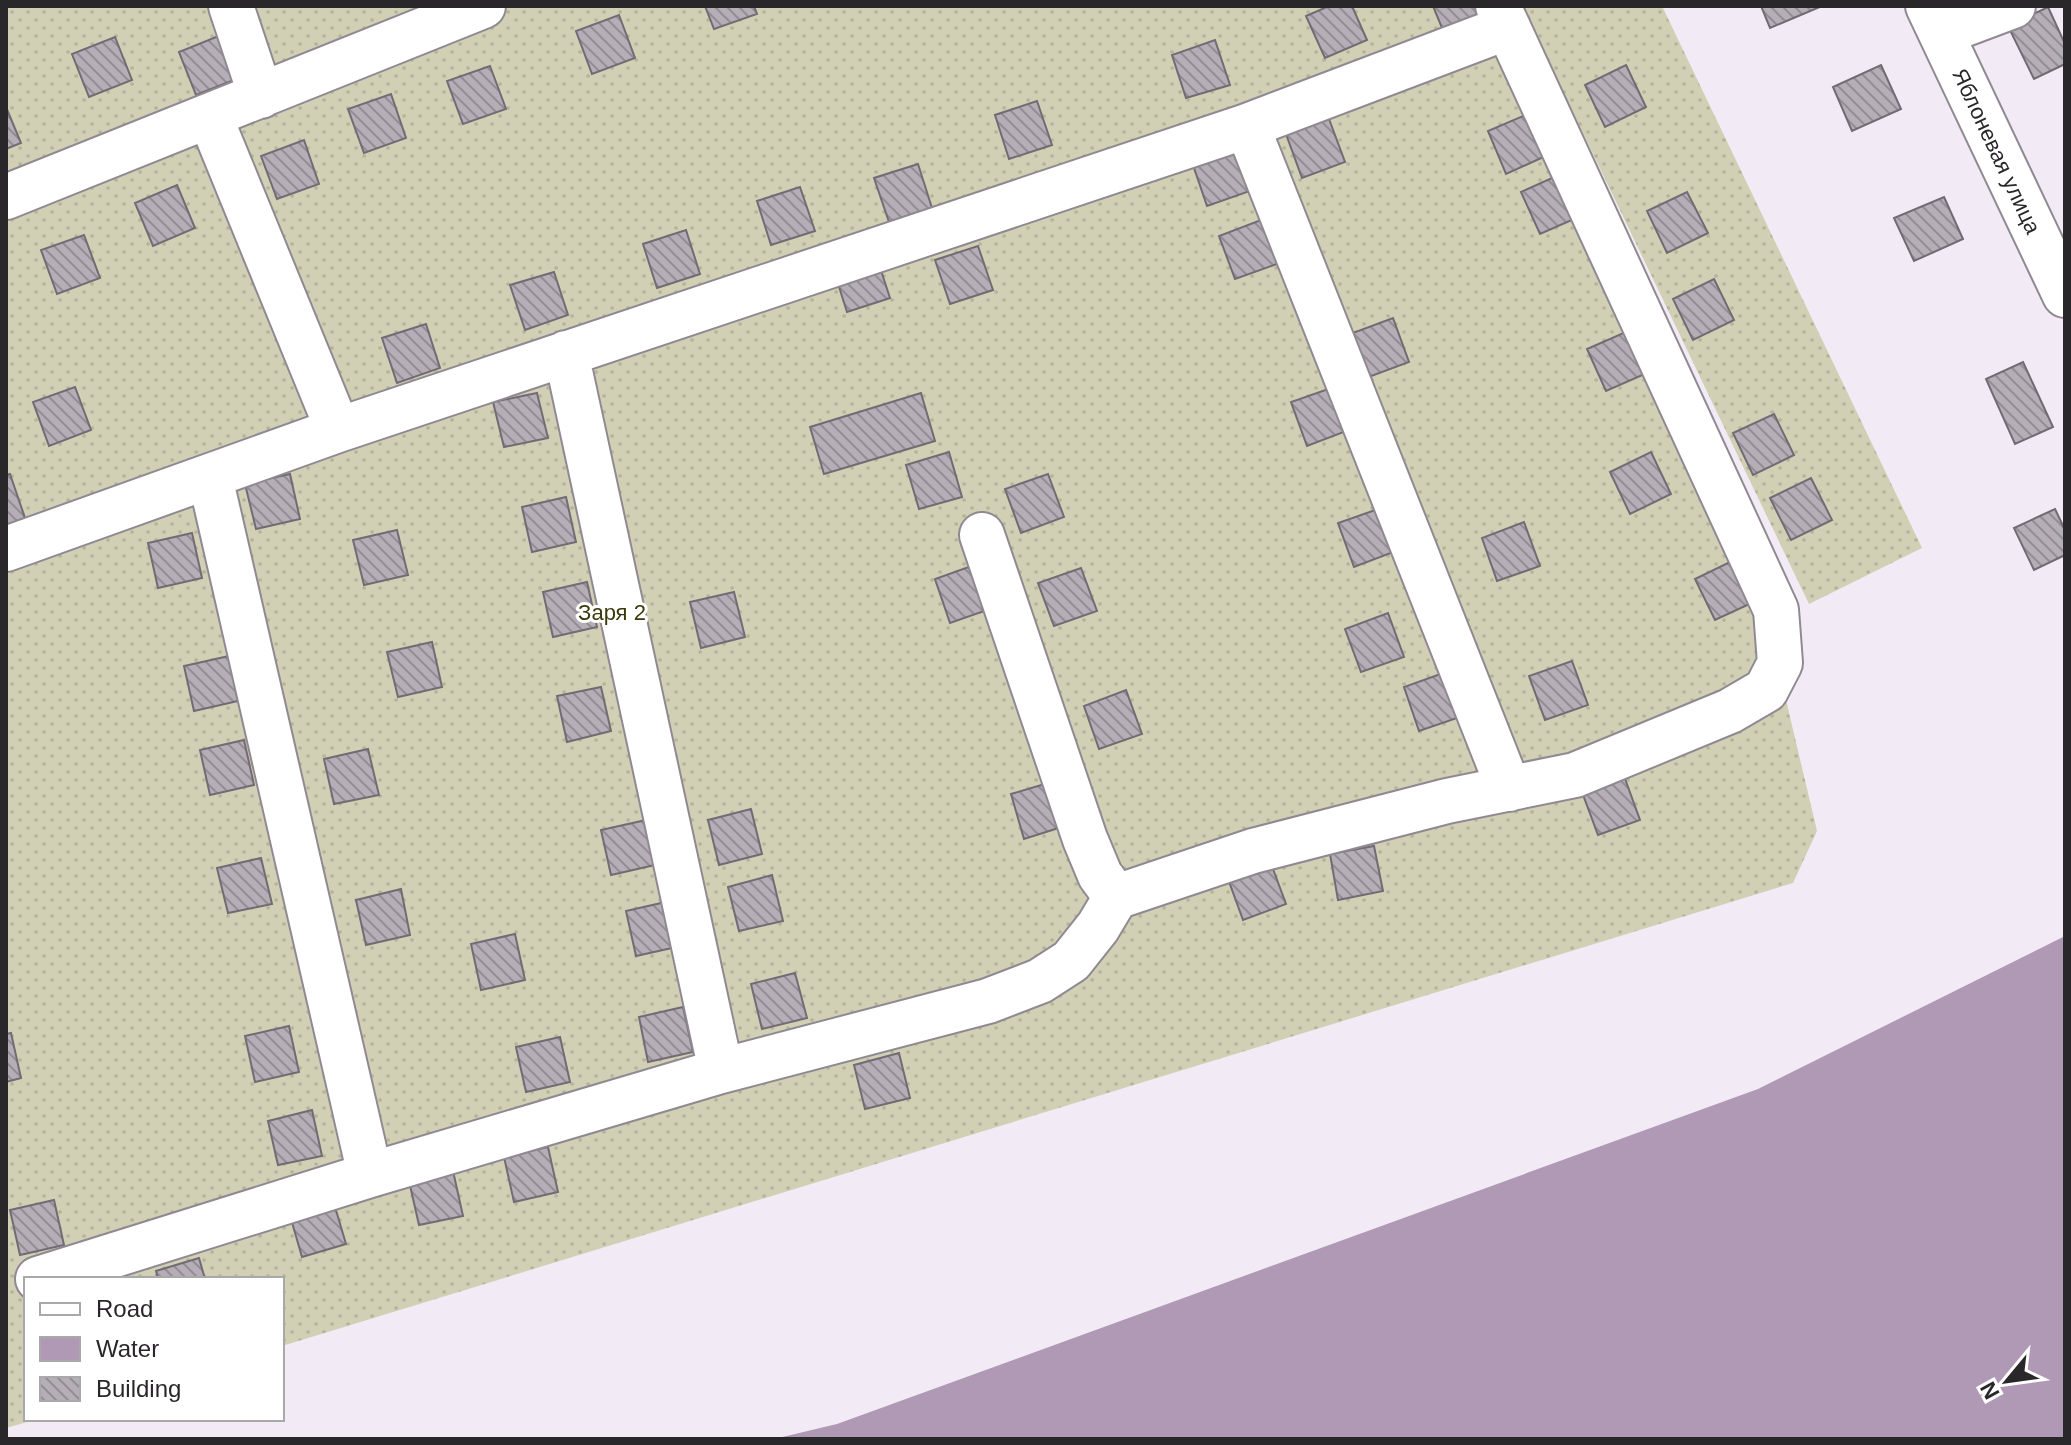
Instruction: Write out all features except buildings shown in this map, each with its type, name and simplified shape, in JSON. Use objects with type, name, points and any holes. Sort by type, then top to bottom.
[{"type":"street","points":[[231,6],[261,96]]},
{"type":"street","points":[[6,197],[483,6]]},
{"type":"street","points":[[1934,20],[2013,6]]},
{"type":"street","points":[[6,549],[338,430],[1247,126],[1503,16],[1776,610],[1780,663],[1766,690],[1730,711],[1575,775],[1447,801],[1253,851],[1116,897],[1098,927],[1071,961],[1040,981],[988,1001],[721,1071],[370,1175],[44,1277]]},
{"type":"street","name":"Яблоневая улица","points":[[1934,20],[2065,295]]},
{"type":"street","points":[[210,117],[338,430]]},
{"type":"street","points":[[1247,126],[1509,789]]},
{"type":"street","points":[[566,353],[721,1071]]},
{"type":"street","points":[[210,477],[370,1175]]},
{"type":"street","points":[[982,535],[1085,839],[1100,875],[1116,897]]},
{"type":"green space","name":"Заря 2","points":[[6,6],[1480,6],[1760,590],[1817,831],[1793,883],[284,1345],[284,1277],[24,1277],[24,1421],[31,1421],[6,1428]]},
{"type":"green space","points":[[1522,6],[1662,6],[1922,548],[1809,604]]},
{"type":"water","points":[[2065,936],[2065,1439],[774,1439],[837,1424],[1758,1089]]}]
